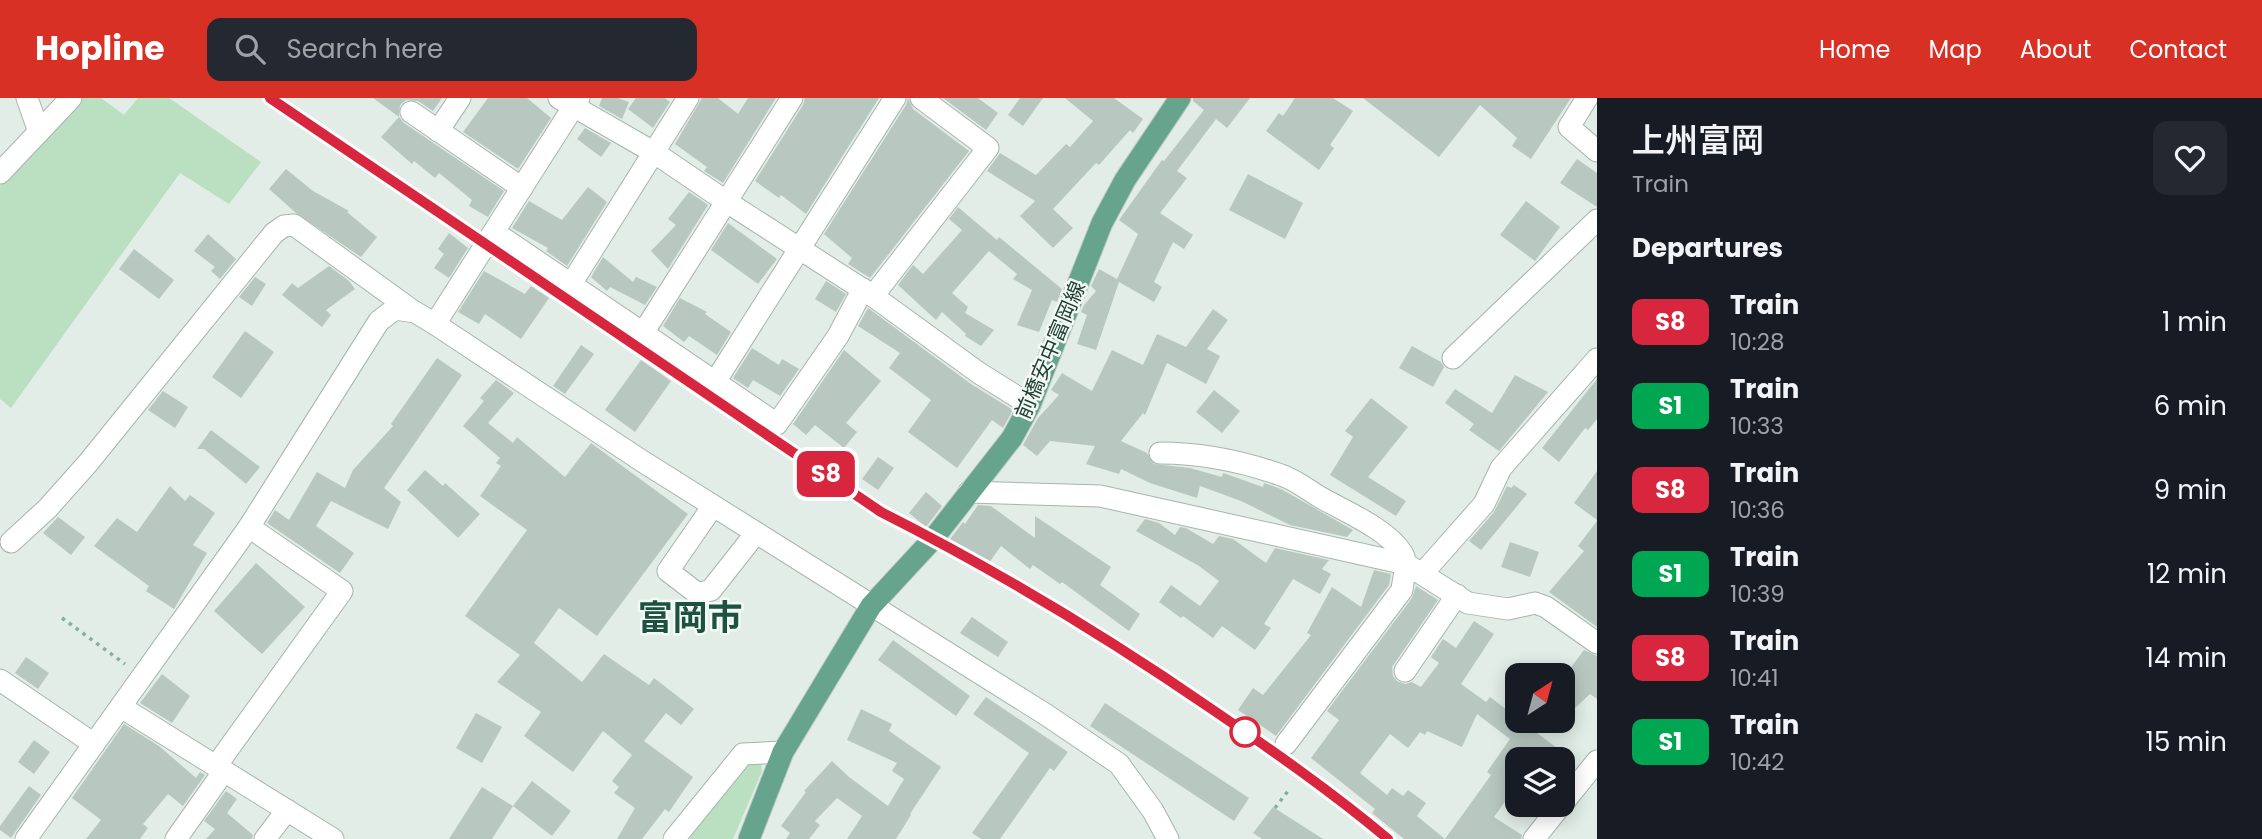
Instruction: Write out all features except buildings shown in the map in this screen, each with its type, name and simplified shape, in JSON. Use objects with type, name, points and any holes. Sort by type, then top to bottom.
[{"type":"main road","name":"前橋安中富岡線","points":[[748,839],[783,751],[871,606],[933,539],[1012,438],[1030,405],[1102,223],[1125,180],[1180,98]]},
{"type":"street","points":[[27,98],[38,132]]},
{"type":"street","points":[[0,173],[71,98]]},
{"type":"street","points":[[438,131],[460,98]]},
{"type":"street","points":[[571,284],[688,98]]},
{"type":"street","points":[[643,333],[792,98]]},
{"type":"street","points":[[715,382],[895,98]]},
{"type":"street","points":[[494,232],[777,424],[868,293],[988,148],[921,98]]},
{"type":"street","points":[[1587,98],[1569,128],[1597,151]]},
{"type":"street","points":[[435,324],[522,188],[571,101],[868,293],[979,373],[1030,405]]},
{"type":"street","points":[[411,112],[522,188]]},
{"type":"street","points":[[1453,358],[1597,220]]},
{"type":"street","points":[[11,542],[48,508],[88,463],[274,233],[284,226],[294,225],[415,312],[755,533],[1045,714],[1119,764],[1153,811],[1168,839]]},
{"type":"street","points":[[26,839],[249,527],[379,321],[395,309],[415,312]]},
{"type":"street","points":[[1286,744],[1402,590],[1414,569],[1484,504],[1501,468],[1597,359]]},
{"type":"street","points":[[1160,453],[1182,453],[1251,466],[1284,476],[1361,518],[1402,552],[1414,569]]},
{"type":"street","points":[[970,492],[1100,496],[1414,569],[1468,603],[1508,609],[1535,603],[1546,607],[1597,643]]},
{"type":"street","points":[[713,506],[668,571],[698,594],[711,590],[755,533]]},
{"type":"street","points":[[176,839],[220,769],[342,591],[249,527]]},
{"type":"street","points":[[1405,671],[1457,596]]},
{"type":"street","points":[[0,680],[94,744]]},
{"type":"street","points":[[121,707],[333,839]]},
{"type":"street","points":[[674,839],[743,754],[783,751]]},
{"type":"street","points":[[1575,788],[1597,761]]},
{"type":"street","points":[[265,839],[288,810]]},
{"type":"street","points":[[1534,839],[1552,817]]},
{"type":"path","points":[[62,618],[143,677]]},
{"type":"path","points":[[1275,808],[1287,790]]},
{"type":"green space","points":[[78,98],[101,98],[124,115],[138,98],[169,98],[261,162],[229,204],[180,173],[11,408],[0,399],[0,186]]},
{"type":"green space","points":[[752,759],[761,764],[762,771],[733,839],[683,839]]},
{"type":"railway","points":[[270,98],[881,512],[1120,647],[1344,802],[1388,839]]},
{"type":"train","name":"S8","points":[[270,98],[881,512],[1120,647],[1312,779],[1388,839]]},
{"type":"district","name":"富岡市","points":[[690,617]]}]
